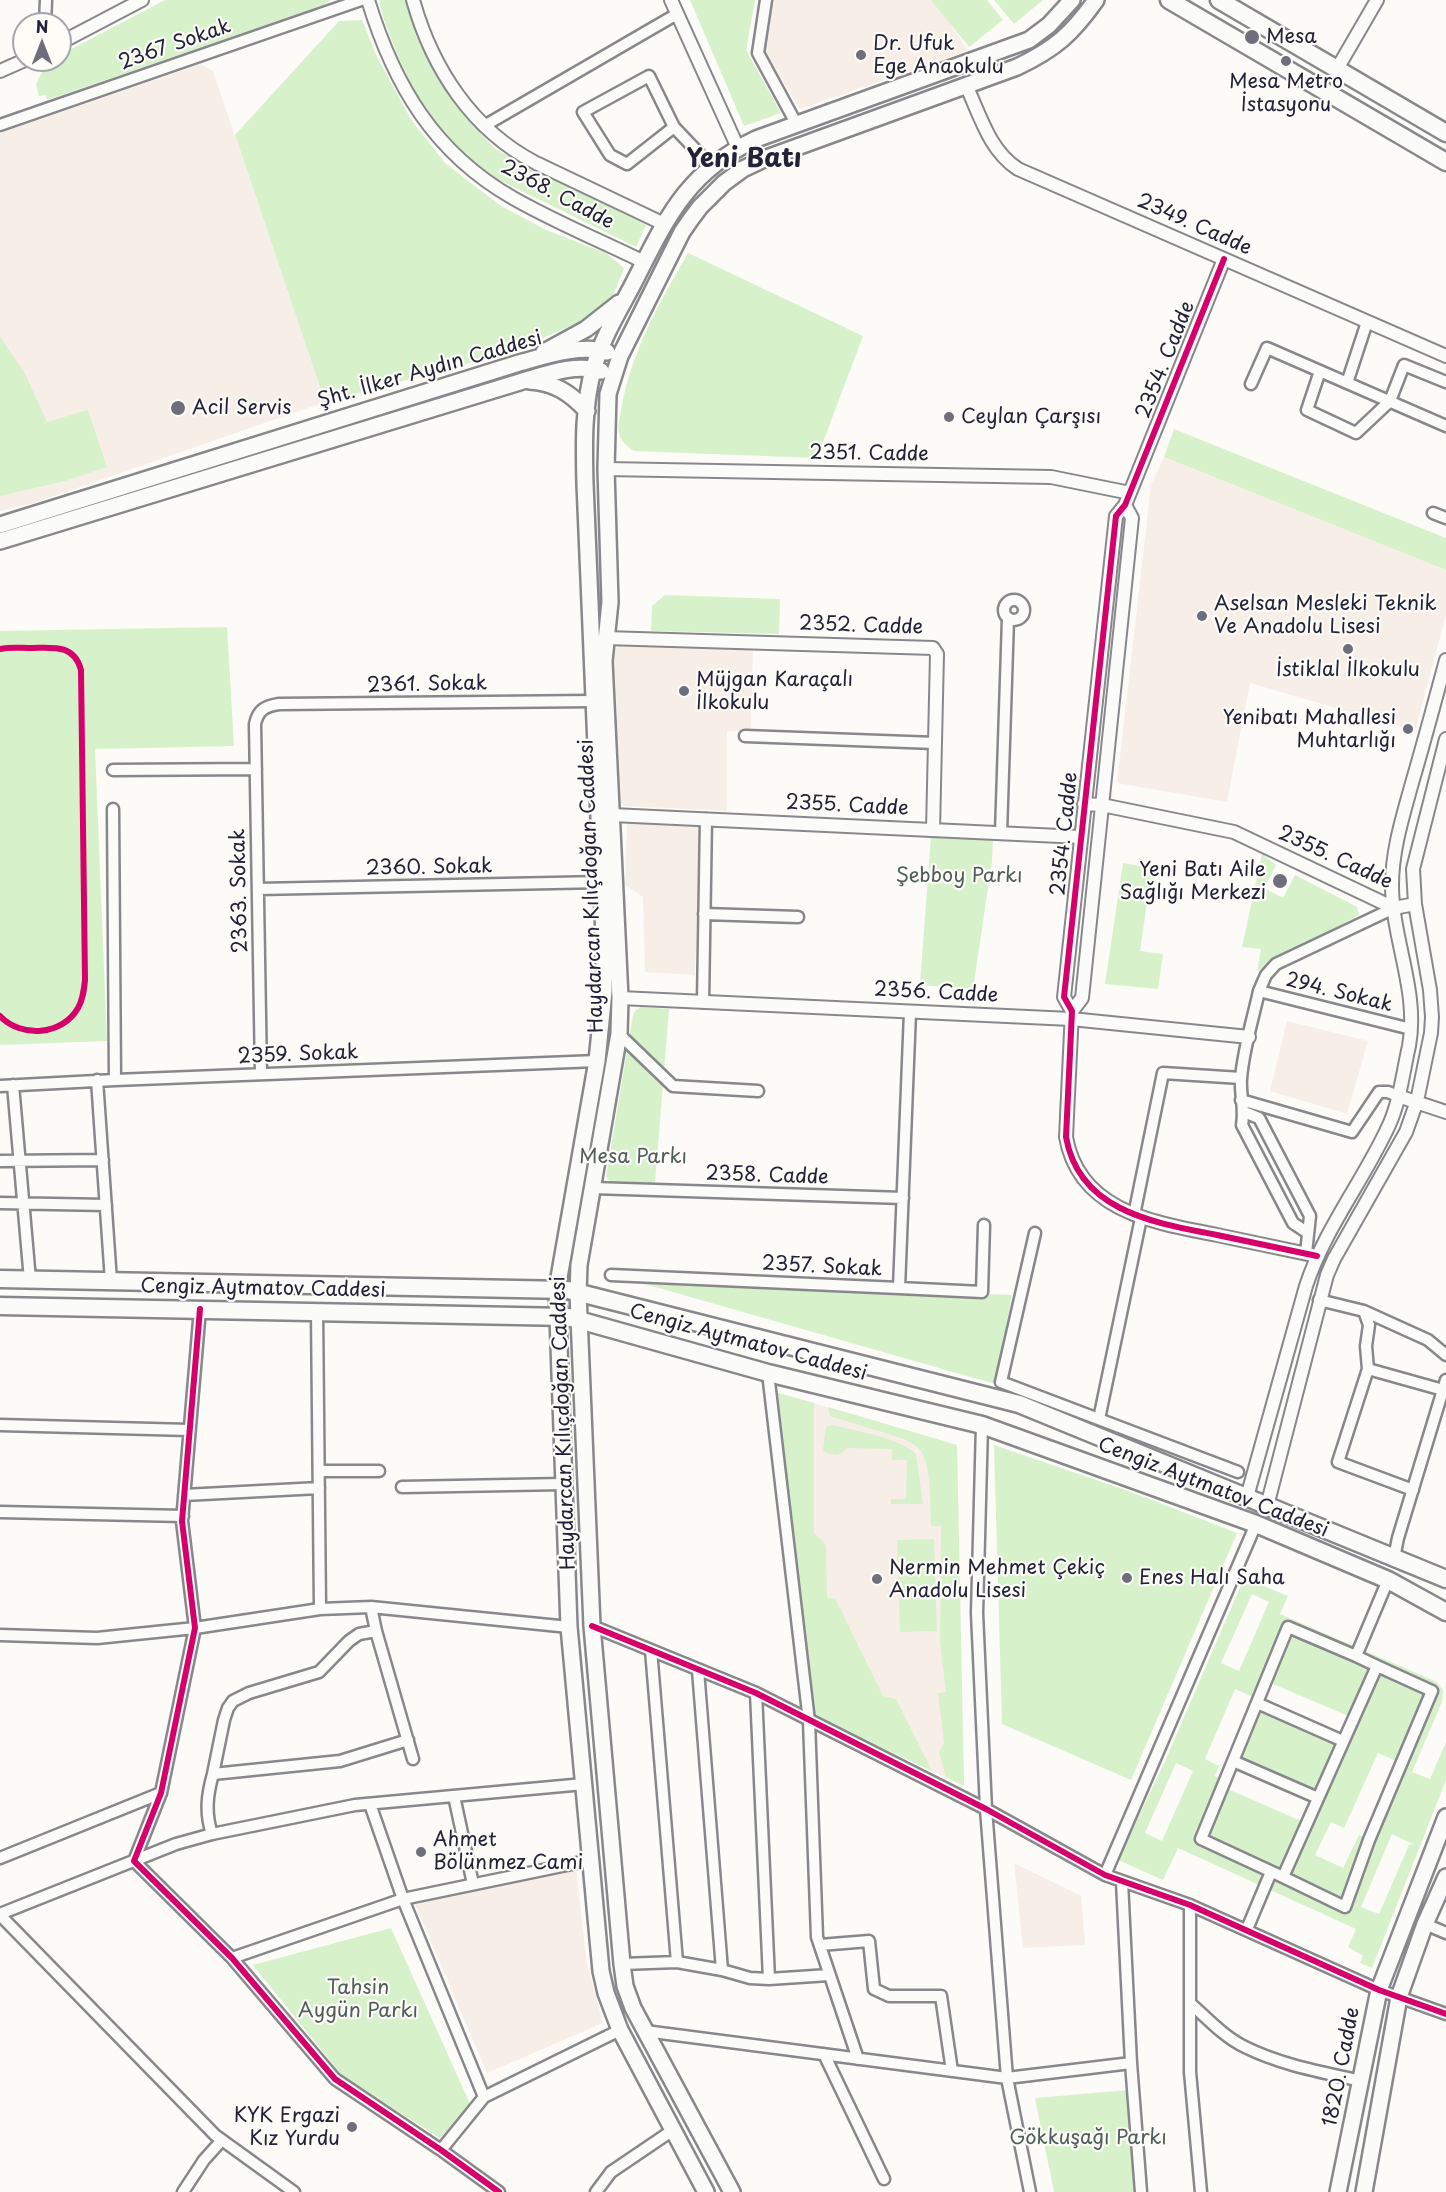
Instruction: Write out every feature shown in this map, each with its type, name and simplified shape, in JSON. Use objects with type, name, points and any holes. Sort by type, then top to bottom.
[{"type":"main road","name":"Haydarcan Kılıçdoğan Caddesi","points":[[706,2192],[620,2030],[606,1993],[601,1971],[569,1627],[557,1289],[597,1061],[604,991],[602,882],[584,470],[586,411],[593,368],[599,350],[664,224],[686,192],[711,166],[738,148],[1029,40],[1049,25],[1072,0]]},
{"type":"main road","name":"Haydarcan Kılıçdoğan Caddesi","points":[[732,2192],[628,1997],[621,1964],[592,1626],[579,1319],[579,1265],[619,1034],[620,998],[604,661],[610,602],[606,469],[608,394],[620,356],[682,232],[700,207],[724,183],[743,169],[765,159],[1017,67],[1048,51],[1067,36],[1096,0]]},
{"type":"main road","points":[[1169,0],[1446,162]]},
{"type":"main road","points":[[1219,0],[1446,133]]},
{"type":"main road","points":[[519,363],[586,329],[607,315],[626,297]]},
{"type":"main road","name":"Şht. İlker Aydın Caddesi","points":[[0,525],[519,363],[574,351],[599,350],[620,356]]},
{"type":"main road","name":"Şht. İlker Aydın Caddesi","points":[[0,541],[561,370],[593,368],[614,374]]},
{"type":"main road","points":[[523,381],[539,382],[563,389],[586,411]]},
{"type":"main road","points":[[584,470],[606,469]]},
{"type":"main road","points":[[166,473],[171,489]]},
{"type":"main road","name":"Cengiz Aytmatov Caddesi","points":[[0,1279],[557,1289],[579,1293],[1018,1404],[1446,1579]]},
{"type":"main road","name":"Cengiz Aytmatov Caddesi","points":[[0,1306],[557,1315],[579,1319],[768,1373],[982,1425],[1256,1524],[1388,1580],[1446,1612]]},
{"type":"main road","points":[[569,1627],[592,1626]]},
{"type":"main road","name":"1820. Cadde","points":[[1338,2192],[1379,1990],[1446,1817]]},
{"type":"main road","points":[[1364,2192],[1399,1997],[1425,1924],[1446,1877]]},
{"type":"street","points":[[72,35],[118,6],[142,0]]},
{"type":"street","name":"2367 Sokak","points":[[0,125],[361,0]]},
{"type":"street","name":"2368. Cadde","points":[[368,0],[386,52],[403,88],[418,112],[453,154],[513,198],[644,262]]},
{"type":"street","name":"2368. Cadde","points":[[413,0],[435,60],[455,91],[484,126],[515,152],[664,224]]},
{"type":"street","points":[[671,0],[738,148]]},
{"type":"street","points":[[766,0],[758,53],[797,125]]},
{"type":"street","points":[[1337,69],[1377,0]]},
{"type":"street","points":[[484,126],[677,14]]},
{"type":"street","points":[[674,127],[627,164],[610,155],[583,112],[649,76],[674,127],[711,166]]},
{"type":"street","name":"2349. Cadde","points":[[966,86],[991,140],[1017,169],[1446,357]]},
{"type":"street","name":"2354. Cadde","points":[[1224,259],[1125,505],[1116,516],[1064,997],[1072,1015],[1066,1137],[1076,1167],[1092,1187],[1116,1206],[1138,1216],[1311,1255]]},
{"type":"street","points":[[1347,383],[1367,322]]},
{"type":"street","points":[[1251,384],[1267,348],[1446,426]]},
{"type":"street","points":[[1320,371],[1307,410],[1356,433],[1390,401],[1404,365],[1446,382]]},
{"type":"street","name":"2351. Cadde","points":[[606,469],[1055,477],[1130,493]]},
{"type":"street","name":"2354. Cadde","points":[[1072,1015],[1082,998],[1132,518],[1125,505]]},
{"type":"street","points":[[1433,513],[1446,518]]},
{"type":"street","points":[[1001,833],[1008,619]]},
{"type":"street","name":"2352. Cadde","points":[[605,638],[933,648],[937,654],[933,830]]},
{"type":"street","points":[[1311,1255],[1388,1126],[1398,1096],[1411,1029],[1410,994],[1392,886],[1396,848],[1446,660]]},
{"type":"street","name":"2361. Sokak","points":[[262,709],[279,704],[594,701]]},
{"type":"street","name":"2363. Sokak","points":[[261,1074],[255,724],[262,709]]},
{"type":"street","points":[[745,736],[935,743]]},
{"type":"street","points":[[1267,1506],[1320,1300],[1334,1259],[1406,1132],[1417,1101],[1431,1034],[1432,1017],[1430,990],[1415,904],[1414,861],[1443,760],[1446,739]]},
{"type":"street","points":[[113,770],[256,769]]},
{"type":"street","name":"2355. Cadde","points":[[1084,804],[1102,805],[1234,832],[1394,908]]},
{"type":"street","points":[[113,809],[115,1080]]},
{"type":"street","name":"2355. Cadde","points":[[612,815],[1081,837]]},
{"type":"street","points":[[703,1002],[706,819]]},
{"type":"street","name":"2360. Sokak","points":[[258,890],[602,882]]},
{"type":"street","points":[[1394,908],[1415,904]]},
{"type":"street","name":"294. Sokak","points":[[1308,1233],[1293,1223],[1242,1125],[1244,1112],[1241,1078],[1259,991],[1266,975],[1276,964],[1394,908]]},
{"type":"street","points":[[704,914],[798,917]]},
{"type":"street","points":[[1397,922],[1418,919]]},
{"type":"street","name":"294. Sokak","points":[[1259,991],[1411,1029]]},
{"type":"street","name":"2356. Cadde","points":[[620,998],[910,1012],[1072,1015],[1249,1037]]},
{"type":"street","name":"2357. Sokak","points":[[611,1275],[899,1288],[910,1012]]},
{"type":"street","points":[[619,1034],[673,1086],[758,1091]]},
{"type":"street","name":"2359. Sokak","points":[[0,1086],[97,1080],[597,1061]]},
{"type":"street","points":[[1099,1419],[1163,1073],[1241,1078]]},
{"type":"street","points":[[97,1080],[111,1281]]},
{"type":"street","points":[[13,1085],[30,1280]]},
{"type":"street","points":[[1242,1100],[1352,1132],[1379,1092],[1388,1092],[1446,1112]]},
{"type":"street","points":[[1244,1112],[1258,1118],[1310,1216],[1308,1233],[1311,1255],[1306,1286],[1247,1497]]},
{"type":"street","points":[[0,1161],[103,1160]]},
{"type":"street","name":"2358. Cadde","points":[[593,1188],[903,1198]]},
{"type":"street","points":[[0,1203],[106,1205]]},
{"type":"street","points":[[899,1288],[982,1292],[984,1225]]},
{"type":"street","points":[[1035,1233],[1001,1382],[1238,1472]]},
{"type":"street","points":[[1320,1300],[1364,1311],[1428,1340],[1446,1355]]},
{"type":"street","points":[[134,1861],[161,1793],[195,1628],[183,1516],[200,1309]]},
{"type":"street","points":[[317,1311],[320,1610]]},
{"type":"street","points":[[1364,1311],[1369,1325],[1366,1346],[1368,1369],[1338,1462],[1413,1490]]},
{"type":"street","points":[[1368,1369],[1444,1385],[1394,1558]]},
{"type":"street","points":[[768,1373],[809,1721],[817,1936],[858,2059]]},
{"type":"street","points":[[0,1425],[189,1430]]},
{"type":"street","points":[[982,1425],[977,1613],[986,1809],[1007,2078],[1030,2192]]},
{"type":"street","points":[[1166,1464],[1174,1448]]},
{"type":"street","points":[[319,1471],[379,1471]]},
{"type":"street","points":[[402,1487],[563,1484]]},
{"type":"street","points":[[184,1495],[319,1488]]},
{"type":"street","points":[[0,1512],[183,1516]]},
{"type":"street","points":[[1105,1875],[1256,1524]]},
{"type":"street","points":[[1356,1656],[1388,1580]]},
{"type":"street","points":[[0,1635],[98,1638],[195,1628],[320,1610],[371,1607],[569,1627]]},
{"type":"street","points":[[371,1607],[413,1759]]},
{"type":"street","points":[[592,1626],[756,1693],[986,1809],[1105,1875],[1190,1905],[1379,1990],[1446,2014]]},
{"type":"street","points":[[1288,1627],[1377,1665],[1432,1691],[1369,1840],[1345,1907],[1201,1839],[1288,1627]]},
{"type":"street","points":[[212,1834],[208,1824],[207,1796],[224,1720],[233,1701],[240,1696],[319,1672],[349,1641],[359,1635],[376,1631]]},
{"type":"street","points":[[651,1650],[677,1962]]},
{"type":"street","points":[[1283,1877],[1377,1665]]},
{"type":"street","points":[[698,1670],[722,1970]]},
{"type":"street","points":[[756,1693],[769,1979]]},
{"type":"street","points":[[1257,1704],[1343,1742]]},
{"type":"street","points":[[213,1774],[340,1761],[408,1740]]},
{"type":"street","points":[[1233,1761],[1318,1798]]},
{"type":"street","points":[[294,2192],[222,2140],[0,1914],[176,1844],[212,1834],[370,1804],[584,1784]]},
{"type":"street","points":[[0,1858],[161,1793]]},
{"type":"street","points":[[454,1796],[473,1884]]},
{"type":"street","points":[[370,1804],[403,1899],[484,2097]]},
{"type":"street","points":[[232,1958],[403,1899],[591,1860]]},
{"type":"street","points":[[134,1861],[232,1958],[335,2079],[499,2192]]},
{"type":"street","points":[[1247,1929],[1271,1872]]},
{"type":"street","points":[[1122,1882],[1131,2063],[1141,2192]]},
{"type":"street","points":[[1190,1905],[1190,2072],[1201,2192]]},
{"type":"street","points":[[1425,1924],[1446,1933]]},
{"type":"street","points":[[820,1945],[869,1941],[874,1989],[889,1996],[941,1996],[952,2071]]},
{"type":"street","points":[[621,1964],[677,1962],[722,1970],[750,1978],[830,1975]]},
{"type":"street","points":[[1190,2003],[1243,2046],[1287,2063],[1361,2081]]},
{"type":"street","points":[[441,2150],[484,2097],[620,2030]]},
{"type":"street","points":[[645,2031],[1007,2078],[1131,2063]]},
{"type":"street","points":[[824,2054],[884,2179]]},
{"type":"street","points":[[596,2192],[611,2172],[673,2130]]},
{"type":"street","points":[[183,2192],[204,2160],[222,2140]]},
{"type":"shaded area","name":"Dr. Ufuk Ege Anaokulu","points":[[773,0],[935,0],[968,51],[800,109],[765,53]]},
{"type":"shaded area","points":[[201,64],[213,71],[325,402],[34,503],[0,511],[0,133]]},
{"type":"shaded area","points":[[1164,457],[1446,570],[1446,615],[1415,731],[1250,683],[1227,802],[1117,783],[1151,485]]},
{"type":"shaded area","name":"Müjgan Karaçalı İlkokulu","points":[[618,646],[753,648],[751,732],[727,731],[727,811],[623,806],[614,651]]},
{"type":"shaded area","points":[[627,822],[701,824],[695,975],[645,972],[643,897],[625,885]]},
{"type":"shaded area","points":[[1287,1021],[1368,1041],[1347,1114],[1270,1091]]},
{"type":"shaded area","name":"Nermin Mehmet Çekiç Anadolu Lisesi","points":[[778,1393],[957,1445],[964,1786],[807,1713]]},
{"type":"shaded area","points":[[1014,1863],[1081,1896],[1085,1945],[1023,1948]]},
{"type":"shaded area","points":[[576,1868],[587,1964],[603,2023],[487,2073],[415,1904]]},
{"type":"green space","points":[[165,0],[331,0],[322,6],[47,100],[46,95],[39,96],[36,84],[42,72],[72,72],[72,49]]},
{"type":"green space","points":[[379,0],[405,0],[417,38],[436,77],[462,113],[495,149],[646,225],[636,247],[483,172],[432,118],[412,86],[397,54]]},
{"type":"green space","points":[[690,0],[755,0],[746,50],[781,113],[744,126]]},
{"type":"green space","points":[[931,0],[987,0],[1003,20],[969,47]]},
{"type":"green space","points":[[994,0],[1043,0],[1014,24]]},
{"type":"green space","points":[[362,20],[377,57],[412,121],[445,163],[501,206],[546,230],[606,253],[624,268],[610,303],[600,307],[593,316],[536,341],[474,362],[325,402],[235,135],[339,21]]},
{"type":"green space","points":[[688,253],[863,336],[817,458],[634,451],[621,439],[618,431],[619,422],[631,369],[656,310]]},
{"type":"green space","points":[[0,337],[25,374],[47,422],[88,410],[107,467],[65,481],[0,496]]},
{"type":"green space","points":[[1174,429],[1446,538],[1446,570],[1164,457]]},
{"type":"green space","points":[[665,595],[780,599],[779,634],[651,631],[652,606]]},
{"type":"green space","points":[[227,627],[234,746],[95,749],[107,1041],[0,1045],[0,631]]},
{"type":"green space","name":"Şebboy Parkı","points":[[931,835],[993,839],[992,861],[973,989],[920,985]]},
{"type":"green space","points":[[1262,854],[1276,865],[1264,888],[1283,898],[1295,875],[1357,907],[1359,915],[1257,971],[1261,949],[1242,947]]},
{"type":"green space","points":[[1123,863],[1152,868],[1140,951],[1163,954],[1158,989],[1105,984]]},
{"type":"green space","name":"Mesa Parkı","points":[[641,1007],[669,1009],[655,1183],[610,1181],[606,1177],[633,1015]]},
{"type":"green space","points":[[620,1277],[1012,1295],[995,1384]]},
{"type":"green space","points":[[778,1393],[814,1403],[814,1533],[826,1547],[827,1598],[835,1598],[883,1696],[896,1699],[932,1771],[807,1713]]},
{"type":"green space","points":[[828,1407],[957,1445],[964,1786],[946,1777],[939,1752],[944,1743],[938,1693],[946,1692],[940,1643],[941,1526],[931,1526],[930,1487],[924,1457],[917,1447],[904,1439],[830,1416]]},
{"type":"green space","points":[[832,1425],[889,1440],[916,1454],[923,1504],[891,1504],[891,1499],[906,1499],[907,1460],[892,1460],[892,1449],[847,1448],[835,1455],[823,1450],[826,1427]]},
{"type":"green space","points":[[994,1445],[1134,1493],[1237,1533],[1131,1780],[1002,1724]]},
{"type":"green space","points":[[934,1539],[937,1631],[900,1632],[897,1540]]},
{"type":"green space","points":[[1244,1578],[1288,1596],[1280,1614],[1437,1682],[1443,1690],[1442,1702],[1412,1772],[1430,1779],[1446,1742],[1446,1780],[1372,1968],[1360,1963],[1363,1956],[1348,1947],[1356,1929],[1178,1848],[1163,1880],[1118,1860],[1166,1759]],"holes":[[[1252,1594],[1269,1602],[1239,1671],[1221,1663]],[[1266,1681],[1353,1718],[1343,1741],[1257,1704]],[[1235,1689],[1253,1697],[1245,1715],[1251,1717],[1233,1761],[1318,1798],[1306,1823],[1223,1787],[1225,1781],[1215,1776],[1219,1766],[1205,1759]],[[1378,1753],[1401,1763],[1369,1839],[1359,1835],[1343,1868],[1315,1855],[1331,1822],[1344,1828]],[[1176,1763],[1193,1771],[1162,1841],[1145,1833]],[[1392,1834],[1413,1844],[1409,1845],[1379,1914],[1361,1907]]]},
{"type":"green space","name":"Tahsin Aygün Parkı","points":[[391,1928],[471,2106],[440,2138],[343,2077],[253,1965]]},
{"type":"green space","name":"Gökkuşağı Parkı","points":[[1129,2090],[1135,2192],[1054,2192],[1035,2098]]},
{"type":"cycle path","points":[[1224,259],[1125,505],[1116,516],[1064,997],[1072,1011],[1066,1137],[1074,1162],[1086,1182],[1103,1198],[1123,1210],[1170,1225],[1317,1256]]},
{"type":"cycle path","points":[[0,649],[61,649],[73,655],[81,670],[85,980],[78,1008],[71,1017],[52,1029],[30,1031],[19,1028],[0,1016]]},
{"type":"cycle path","points":[[200,1309],[182,1521],[195,1628],[161,1793],[134,1861],[232,1958],[335,2079],[499,2192]]},
{"type":"cycle path","points":[[592,1626],[756,1693],[986,1809],[1105,1875],[1190,1905],[1379,1990],[1446,2014]]},
{"type":"place","name":"Mesa","points":[[1252,37]]},
{"type":"place","name":"Dr. Ufuk Ege Anaokulu","points":[[861,55]]},
{"type":"place","name":"Mesa Metro İstasyonu","points":[[1286,61]]},
{"type":"place","name":"Acil Servis","points":[[178,408]]},
{"type":"place","name":"Ceylan Çarşısı","points":[[949,417]]},
{"type":"place","name":"Aselsan Mesleki Teknik Ve Anadolu Lisesi","points":[[1202,616]]},
{"type":"place","name":"İstiklal İlkokulu","points":[[1348,649]]},
{"type":"place","name":"Müjgan Karaçalı İlkokulu","points":[[684,691]]},
{"type":"place","name":"Yenibatı Mahallesi Muhtarlığı","points":[[1408,729]]},
{"type":"place","name":"Yeni Batı Aile Sağlığı Merkezi","points":[[1280,881]]},
{"type":"place","name":"Enes Halı Saha","points":[[1127,1578]]},
{"type":"place","name":"Nermin Mehmet Çekiç Anadolu Lisesi","points":[[877,1579]]},
{"type":"place","name":"Ahmet Bölünmez Cami","points":[[421,1852]]},
{"type":"place","name":"KYK Ergazi Kız Yurdu","points":[[352,2127]]},
{"type":"district","name":"Yeni Batı","points":[[744,160]]}]
